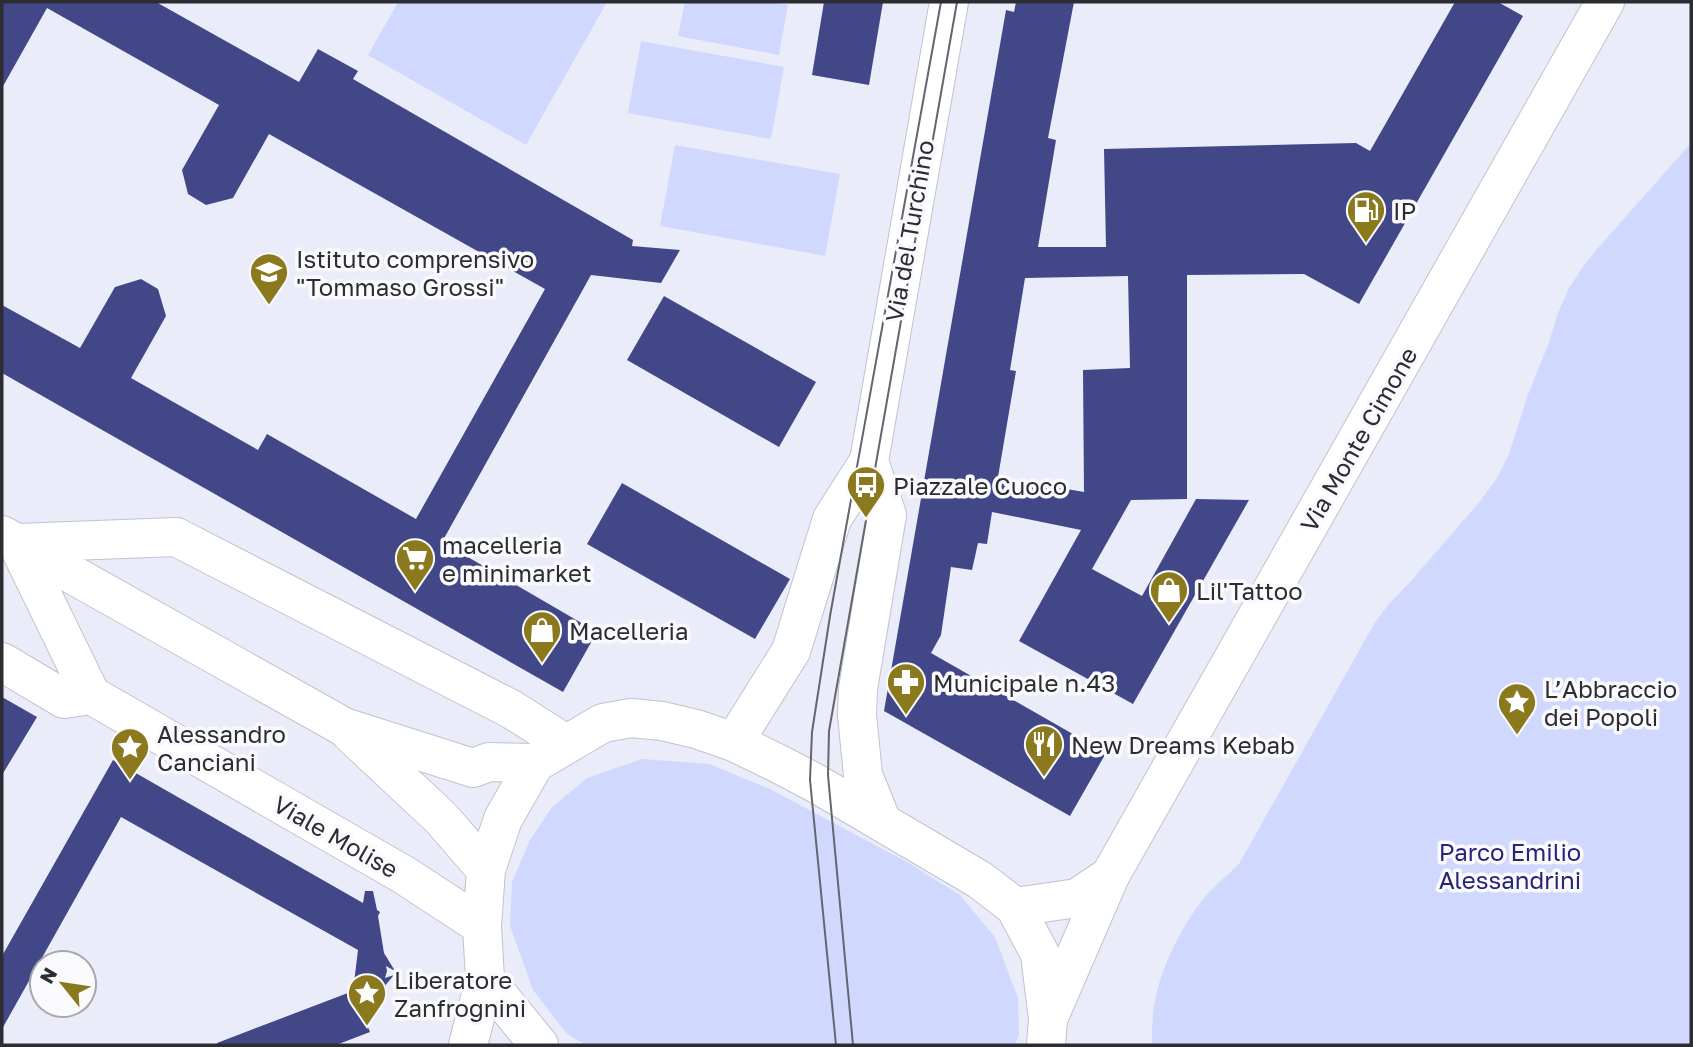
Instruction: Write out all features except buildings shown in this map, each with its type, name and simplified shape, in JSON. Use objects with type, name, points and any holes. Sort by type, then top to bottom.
[{"type":"street","name":"Via del Turchino","points":[[734,742],[791,651],[832,519],[869,461],[949,2]]},
{"type":"street","name":"Via Monte Cimone","points":[[1047,1032],[1110,876],[1601,3]]},
{"type":"street","name":"Via del Turchino","points":[[869,461],[887,515],[858,689],[857,715],[863,775],[882,822]]},
{"type":"street","points":[[9,539],[176,537],[511,709],[550,753]]},
{"type":"street","points":[[9,539],[90,695]]},
{"type":"street","points":[[9,539],[344,727],[473,768],[489,762],[550,753],[603,723],[631,718],[685,726],[734,742],[817,784],[882,822],[980,880],[1015,907],[1041,954],[1047,1032]]},
{"type":"street","name":"Viale Molise","points":[[2,662],[64,699],[90,695],[404,874],[482,926]]},
{"type":"street","points":[[344,727],[441,818],[486,870]]},
{"type":"street","points":[[468,1045],[485,979],[482,926],[486,870],[503,819],[550,753]]},
{"type":"street","name":"Via Monte Cimone","points":[[1015,907],[1077,898],[1110,876]]},
{"type":"street","points":[[485,979],[539,1045]]},
{"type":"green space","points":[[398,2],[607,2],[526,145],[368,55]]},
{"type":"green space","points":[[685,2],[772,2],[788,5],[779,55],[678,36]]},
{"type":"green space","points":[[641,41],[784,67],[771,139],[628,113]]},
{"type":"green space","name":"Parco Emilio Alessandrini","points":[[1691,143],[1691,1045],[1152,1045],[1154,1008],[1160,982],[1170,954],[1185,926],[1211,890],[1239,864],[1374,624],[1497,478],[1509,454],[1527,397],[1569,288],[1598,248]]},
{"type":"green space","points":[[675,145],[840,174],[825,256],[660,226]]},
{"type":"green space","points":[[642,759],[709,764],[770,789],[907,862],[960,895],[995,937],[1018,998],[1019,1035],[1015,1045],[586,1045],[567,1034],[533,990],[510,926],[512,882],[530,840],[552,807],[587,778]]},
{"type":"tram line","points":[[836,1045],[810,780],[812,732],[830,616],[941,2]]},
{"type":"tram line","points":[[853,1045],[828,775],[829,731],[957,2]]},
{"type":"place","name":"IP","points":[[1366,244]]},
{"type":"place","name":"Istituto comprensivo \"Tommaso Grossi\"","points":[[269,306]]},
{"type":"place","name":"Piazzale Cuoco","points":[[866,519]]},
{"type":"place","name":"macelleria e minimarket","points":[[415,592]]},
{"type":"place","name":"Lil'Tattoo","points":[[1169,624]]},
{"type":"place","name":"Macelleria","points":[[542,664]]},
{"type":"place","name":"Municipale n.43","points":[[906,716]]},
{"type":"place","name":"L’Abbraccio dei Popoli","points":[[1517,736]]},
{"type":"place","name":"New Dreams Kebab","points":[[1044,778]]},
{"type":"place","name":"Alessandro Canciani","points":[[130,781]]},
{"type":"place","name":"Liberatore Zanfrognini","points":[[367,1027]]}]
